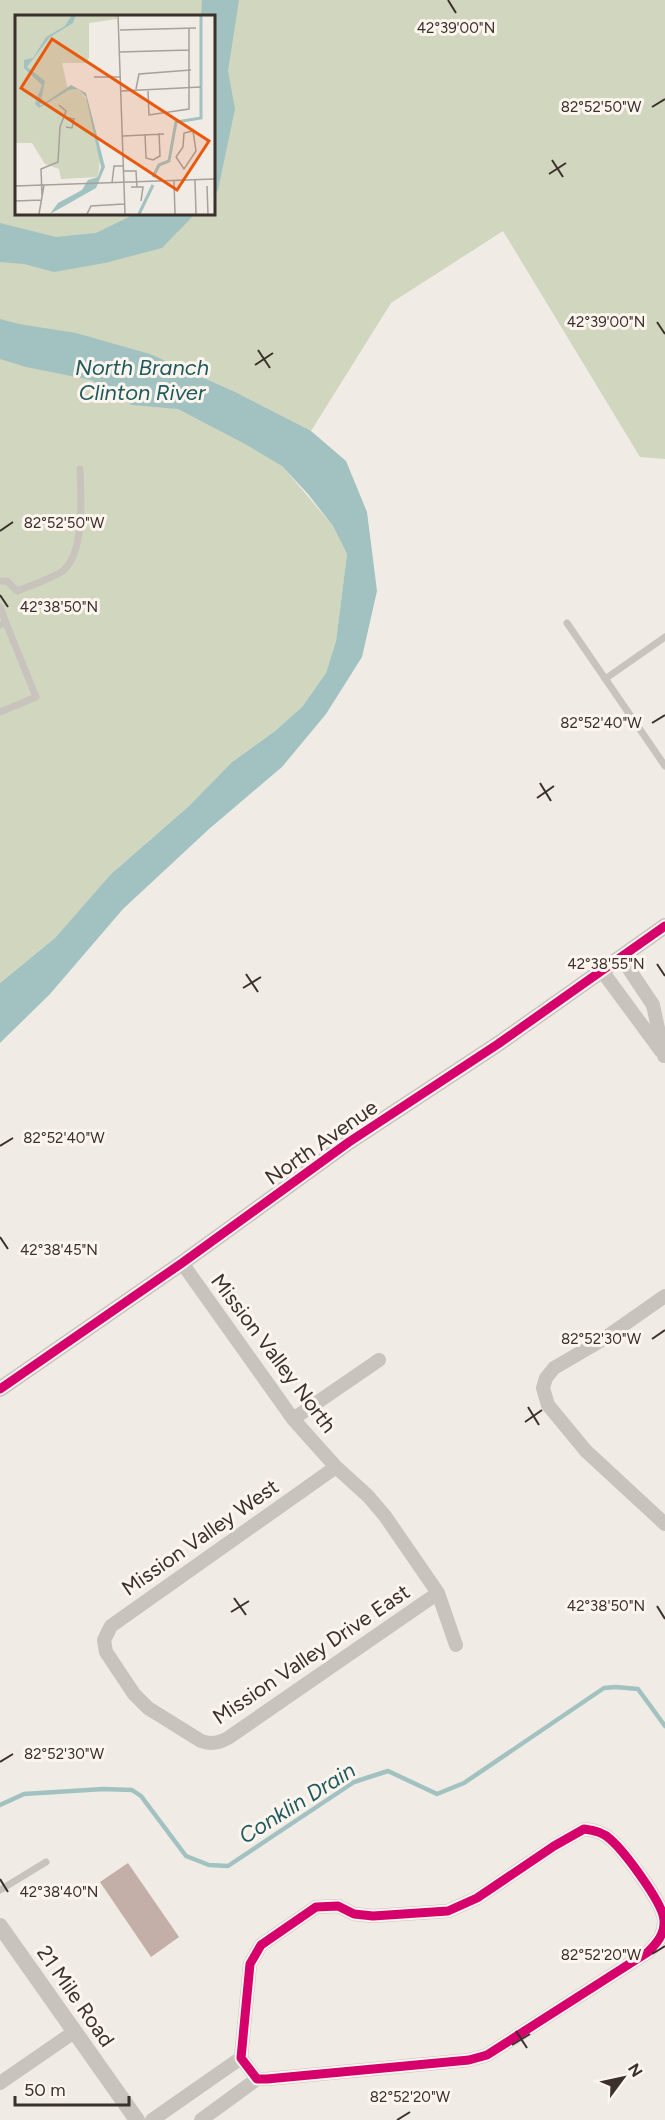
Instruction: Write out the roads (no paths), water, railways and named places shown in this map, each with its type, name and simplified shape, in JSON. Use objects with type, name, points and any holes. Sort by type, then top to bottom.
[{"type":"street","name":"North Avenue","points":[[0,1389],[182,1263],[349,1142],[498,1044],[665,926]]},
{"type":"street","points":[[621,957],[653,1005],[665,1056]]},
{"type":"street","points":[[602,971],[665,1056]]},
{"type":"street","name":"Mission Valley North","points":[[182,1263],[293,1419],[336,1467],[376,1505],[438,1593],[456,1645]]},
{"type":"street","points":[[665,1296],[602,1340],[554,1368],[546,1378],[543,1388],[548,1405],[586,1451],[665,1524]]},
{"type":"street","points":[[293,1419],[379,1360]]},
{"type":"street","name":"Mission Valley West","points":[[207,1743],[143,1705],[106,1652],[104,1640],[106,1635],[115,1622],[336,1467]]},
{"type":"street","name":"Mission Valley Drive East","points":[[207,1743],[219,1743],[228,1738],[438,1593]]},
{"type":"street","points":[[201,2120],[257,2079],[469,2060],[487,2055],[648,1952],[661,1939],[665,1923],[662,1910],[643,1880],[610,1839],[596,1830],[584,1829],[554,1846],[477,1898],[448,1911],[373,1916],[354,1914],[338,1906],[316,1906],[261,1946],[250,1964],[241,2058],[257,2079]]},
{"type":"street","name":"21 Mile Road","points":[[0,1926],[137,2120]]},
{"type":"street","points":[[0,2083],[74,2032]]},
{"type":"street","points":[[152,2120],[241,2058]]},
{"type":"lane","points":[[0,581],[7,581],[17,591],[64,571],[76,551],[81,503],[80,469]]},
{"type":"lane","points":[[0,607],[3,624],[36,697],[0,712]]},
{"type":"lane","points":[[567,623],[665,766]]},
{"type":"lane","points":[[605,680],[665,637]]},
{"type":"lane","points":[[0,1890],[46,1862]]},
{"type":"water","points":[[202,0],[239,0],[228,71],[235,109],[218,190],[214,194],[214,15],[201,15]]},
{"type":"water","points":[[135,214],[195,214],[162,248],[105,263],[54,272],[24,264],[0,262],[0,223],[56,237],[96,233]]},
{"type":"water","name":"North Branch Clinton River","points":[[0,319],[76,333],[150,354],[235,392],[311,431],[346,461],[367,512],[377,591],[362,657],[326,714],[282,767],[209,829],[123,909],[50,994],[0,1043],[0,983],[55,938],[110,875],[189,806],[232,762],[275,731],[302,707],[326,673],[336,641],[347,554],[333,526],[282,466],[178,409],[132,405],[91,380],[26,367],[0,359]]},
{"type":"waterway","name":"Conklin Drain","points":[[0,1805],[24,1794],[103,1789],[132,1790],[141,1796],[186,1856],[209,1865],[228,1866],[354,1782],[388,1771],[437,1794],[464,1783],[604,1688],[638,1689],[665,1726]]}]
